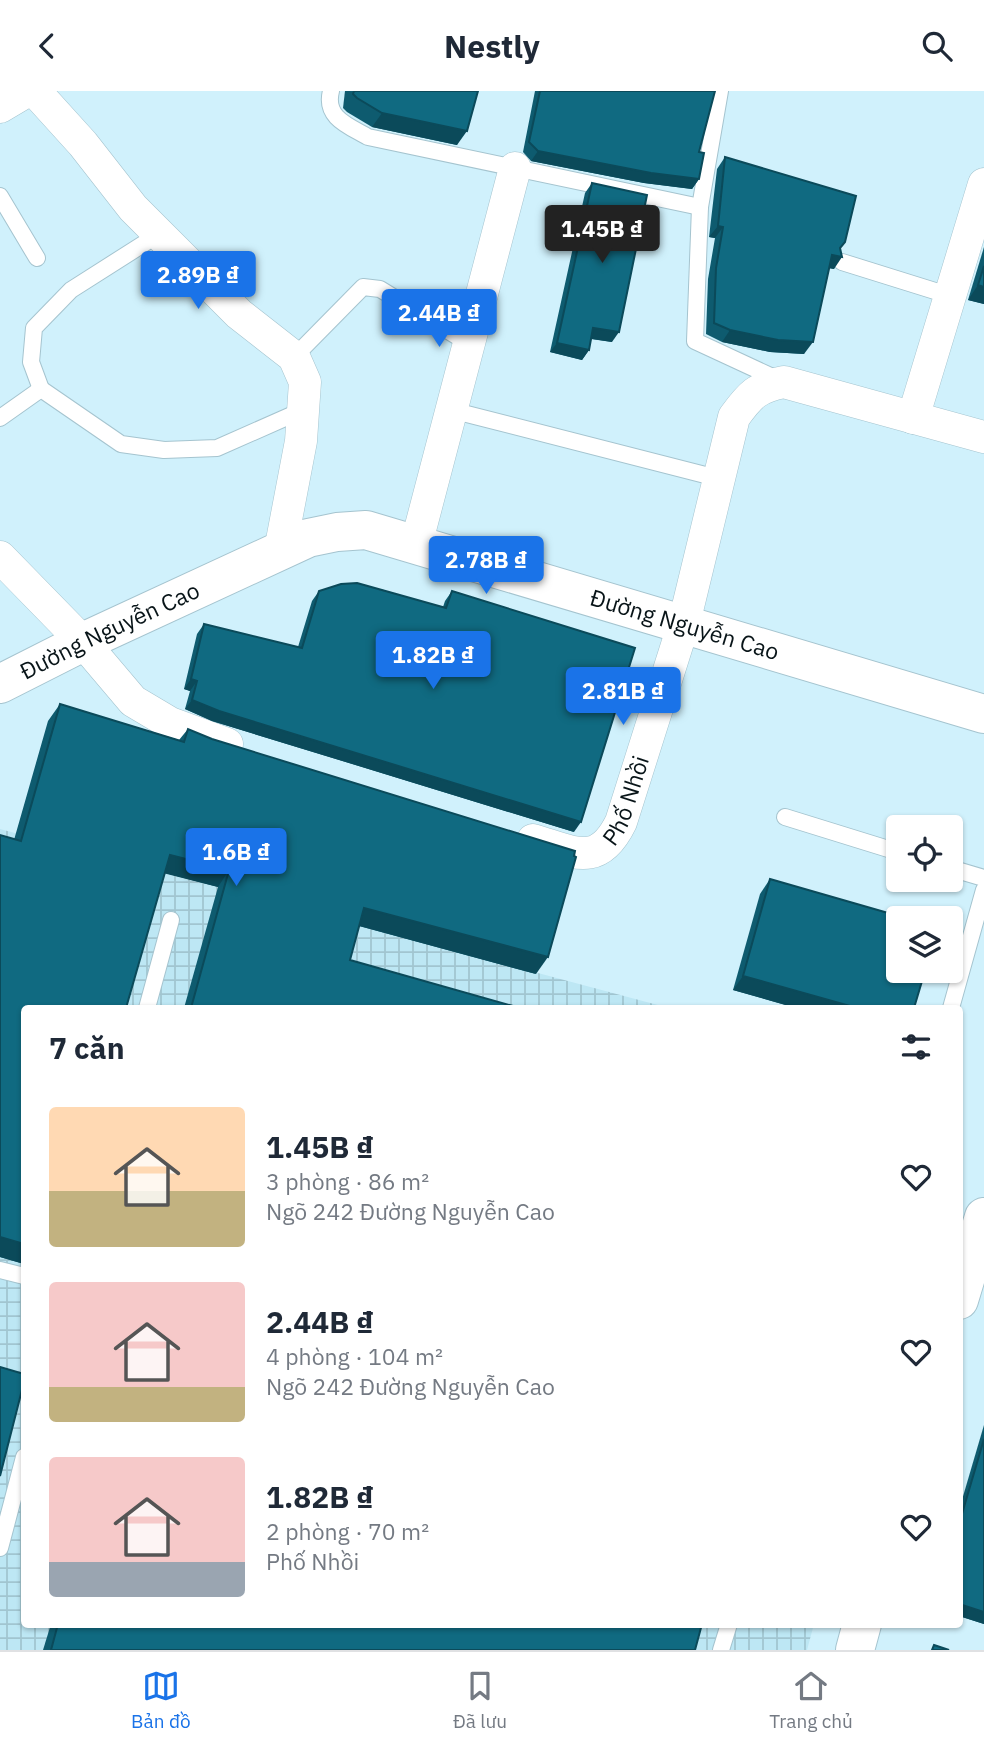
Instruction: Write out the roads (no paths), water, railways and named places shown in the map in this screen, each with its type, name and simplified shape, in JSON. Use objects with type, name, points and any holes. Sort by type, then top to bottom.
[{"type":"main road","name":"Đường Nguyễn Cao","points":[[0,684],[83,642],[308,538],[366,530],[984,714]]},
{"type":"main road","points":[[963,1287],[984,1217]]},
{"type":"main road","points":[[855,1650],[861,1628]]},
{"type":"street","points":[[0,107],[27,91]]},
{"type":"street","points":[[35,91],[133,208],[239,314],[294,357],[305,382],[301,441],[280,551]]},
{"type":"street","points":[[416,545],[514,168]]},
{"type":"street","points":[[913,418],[984,184]]},
{"type":"street","points":[[784,382],[984,437]]},
{"type":"street","name":"Phố Nhồi","points":[[512,833],[579,853],[601,850],[609,844],[621,822],[684,623],[717,478],[734,417],[750,395],[765,385],[784,382]]},
{"type":"street","points":[[0,557],[83,642],[133,701],[182,728],[259,754]]},
{"type":"lane","points":[[331,91],[329,99],[337,119],[368,137],[700,207]]},
{"type":"lane","points":[[720,91],[700,207],[695,341],[784,382]]},
{"type":"lane","points":[[0,196],[37,258]]},
{"type":"lane","points":[[159,234],[71,291],[34,328],[31,362],[41,389],[121,444],[164,450],[217,448],[303,410]]},
{"type":"lane","points":[[842,262],[951,296]]},
{"type":"lane","points":[[294,357],[363,287],[380,289],[468,343]]},
{"type":"lane","points":[[0,418],[41,389]]},
{"type":"lane","points":[[451,410],[717,478]]},
{"type":"lane","points":[[785,817],[886,848]]},
{"type":"lane","points":[[963,872],[984,878]]},
{"type":"lane","points":[[952,1005],[984,890]]},
{"type":"lane","points":[[148,1005],[171,920]]},
{"type":"lane","points":[[0,1270],[21,1275]]},
{"type":"lane","points":[[0,1548],[21,1468]]},
{"type":"lane","points":[[721,1650],[728,1628]]}]
